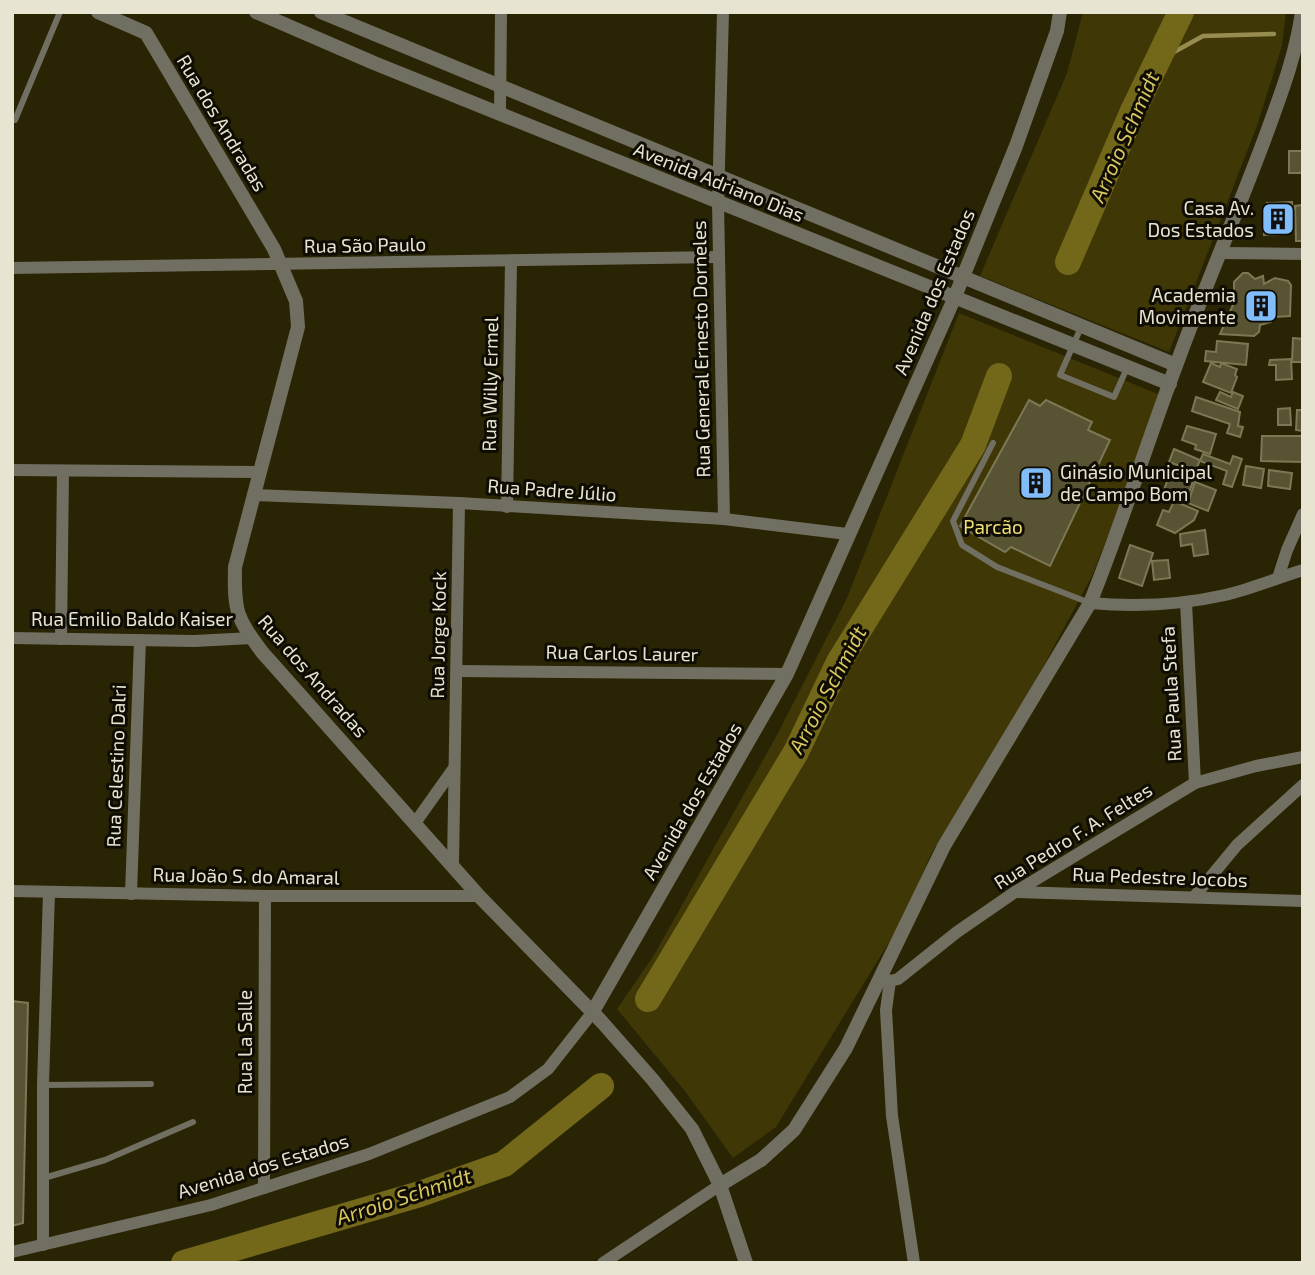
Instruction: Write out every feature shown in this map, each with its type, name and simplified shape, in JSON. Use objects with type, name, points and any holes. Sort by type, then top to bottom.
[{"type":"street","name":"Rua dos Andradas","points":[[98,12],[146,33],[274,249],[296,301],[298,327],[235,567],[234,601],[242,625],[479,896],[592,1013],[653,1080],[692,1129],[720,1185],[746,1263]]},
{"type":"street","name":"Avenida Adriano Dias","points":[[256,12],[718,203],[1170,384]]},
{"type":"street","name":"Avenida Adriano Dias","points":[[321,12],[1176,365]]},
{"type":"street","points":[[500,114],[501,12]]},
{"type":"street","name":"Rua General Ernesto Dorneles","points":[[723,12],[718,257],[724,519]]},
{"type":"street","name":"Avenida dos Estados","points":[[12,1252],[211,1205],[369,1154],[510,1097],[548,1069],[592,1013],[787,674],[954,299],[1016,146],[1057,30],[1060,12]]},
{"type":"street","points":[[603,1263],[761,1160],[794,1130],[886,979],[944,846],[1090,603],[1176,365],[1299,53],[1302,17]]},
{"type":"street","points":[[1221,253],[1303,254]]},
{"type":"street","name":"Rua São Paulo","points":[[12,268],[281,266],[718,257]]},
{"type":"street","name":"Rua Willy Ermel","points":[[507,507],[511,262]]},
{"type":"street","points":[[12,470],[259,472]]},
{"type":"street","points":[[61,639],[63,471]]},
{"type":"street","name":"Rua Padre Júlio","points":[[253,495],[459,503],[724,519],[848,534]]},
{"type":"street","name":"Rua Jorge Kock","points":[[453,864],[459,503]]},
{"type":"street","points":[[1278,578],[1303,514]]},
{"type":"street","points":[[1090,603],[1128,606],[1185,602],[1227,595],[1303,570]]},
{"type":"street","name":"Rua Paula Stefa","points":[[1185,602],[1195,783]]},
{"type":"street","name":"Rua Emilio Baldo Kaiser","points":[[12,638],[194,641],[252,638]]},
{"type":"street","name":"Rua Celestino Dalri","points":[[131,894],[140,640]]},
{"type":"street","name":"Rua Carlos Laurer","points":[[457,671],[787,674]]},
{"type":"street","name":"Rua Pedro F. A. Feltes","points":[[886,979],[898,979],[957,932],[1015,892],[1195,783],[1256,766],[1303,757]]},
{"type":"street","points":[[415,823],[454,767]]},
{"type":"street","points":[[1194,897],[1237,845],[1303,785]]},
{"type":"street","name":"Rua João S. do Amaral","points":[[12,891],[265,896],[479,896]]},
{"type":"street","points":[[43,1245],[43,1085],[49,892]]},
{"type":"street","name":"Rua Pedestre Jocobs","points":[[1015,892],[1303,901]]},
{"type":"street","name":"Rua La Salle","points":[[264,1188],[265,896]]},
{"type":"street","points":[[886,979],[892,1116],[914,1263]]},
{"type":"lane","points":[[15,120],[60,12]]},
{"type":"lane","points":[[1082,326],[1060,375],[1114,397],[1127,368]]},
{"type":"lane","points":[[993,443],[953,522],[962,545],[997,566],[1090,603]]},
{"type":"lane","points":[[43,1085],[151,1084]]},
{"type":"lane","points":[[43,1178],[105,1160],[193,1122]]},
{"type":"green space","points":[[1083,12],[1286,12],[1282,46],[1257,126],[1169,352],[980,276],[1067,73]]},
{"type":"green space","name":"Parcão","points":[[959,313],[1163,396],[1092,576],[1018,713],[931,854],[902,921],[776,1127],[733,1158],[684,1090],[617,1009],[654,955],[777,735],[847,598]]},
{"type":"building","points":[[1289,151],[1303,151],[1303,173],[1289,173]]},
{"type":"building","name":"Casa Av. Dos Estados","points":[[1292,202],[1293,218],[1287,218],[1284,234],[1264,235],[1264,219],[1268,219],[1267,203]]},
{"type":"building","points":[[1303,205],[1303,241],[1296,241],[1295,206]]},
{"type":"building","name":"Academia Movimente","points":[[1243,273],[1248,273],[1255,279],[1263,276],[1264,284],[1275,278],[1288,281],[1291,285],[1290,316],[1274,317],[1271,322],[1260,325],[1259,332],[1254,336],[1220,334],[1237,296],[1234,282]]},
{"type":"building","points":[[1293,338],[1303,339],[1303,362],[1292,362]]},
{"type":"building","points":[[1217,341],[1248,344],[1246,365],[1205,361],[1206,351],[1216,352]]},
{"type":"building","points":[[1291,359],[1292,379],[1276,380],[1276,365],[1269,365],[1270,360]]},
{"type":"building","points":[[1211,363],[1220,367],[1221,363],[1237,369],[1231,393],[1203,382]]},
{"type":"building","points":[[1220,392],[1231,397],[1233,392],[1243,396],[1238,409],[1216,400]]},
{"type":"building","points":[[1196,397],[1240,412],[1238,426],[1243,427],[1240,437],[1227,433],[1230,424],[1192,411]]},
{"type":"building","name":"Ginásio Municipal de Campo Bom","points":[[1029,400],[1040,406],[1046,400],[1092,422],[1088,430],[1110,440],[1050,566],[1011,547],[1005,552],[960,526]]},
{"type":"building","points":[[1290,408],[1291,425],[1278,425],[1278,409]]},
{"type":"building","points":[[1297,410],[1303,410],[1303,431],[1296,430]]},
{"type":"building","points":[[1187,426],[1216,434],[1210,454],[1195,449],[1196,445],[1182,440]]},
{"type":"building","points":[[1262,436],[1303,436],[1303,462],[1261,461]]},
{"type":"building","points":[[1174,449],[1200,460],[1195,472],[1169,462]]},
{"type":"building","points":[[1203,454],[1230,464],[1233,456],[1242,459],[1232,487],[1223,484],[1227,471],[1200,461]]},
{"type":"building","points":[[1246,466],[1264,469],[1261,488],[1243,485]]},
{"type":"building","points":[[1171,470],[1194,479],[1186,501],[1163,493]]},
{"type":"building","points":[[1269,470],[1292,473],[1290,489],[1268,486]]},
{"type":"building","points":[[1195,482],[1216,490],[1208,511],[1188,503]]},
{"type":"building","points":[[1174,501],[1198,511],[1194,520],[1175,533],[1157,525],[1163,510],[1169,512]]},
{"type":"building","points":[[1205,530],[1208,554],[1194,556],[1192,544],[1181,546],[1180,534]]},
{"type":"building","points":[[1130,545],[1153,553],[1142,586],[1119,578]]},
{"type":"building","points":[[1168,560],[1170,578],[1154,580],[1152,561]]},
{"type":"building","points":[[12,1001],[28,1003],[23,1223],[12,1226]]},
{"type":"waterway","name":"Arroio Schmidt","points":[[1068,262],[1133,111],[1181,12]]},
{"type":"waterway","points":[[1156,62],[1203,36],[1274,34]]},
{"type":"waterway","name":"Arroio Schmidt","points":[[648,999],[796,752],[839,662],[973,445],[999,376]]},
{"type":"waterway","name":"Arroio Schmidt","points":[[184,1263],[420,1194],[504,1164],[601,1086]]},
{"type":"place","name":"Casa Av. Dos Estados","points":[[1278,219]]},
{"type":"place","name":"Academia Movimente","points":[[1261,306]]},
{"type":"place","name":"Ginásio Municipal de Campo Bom","points":[[1036,483]]}]
